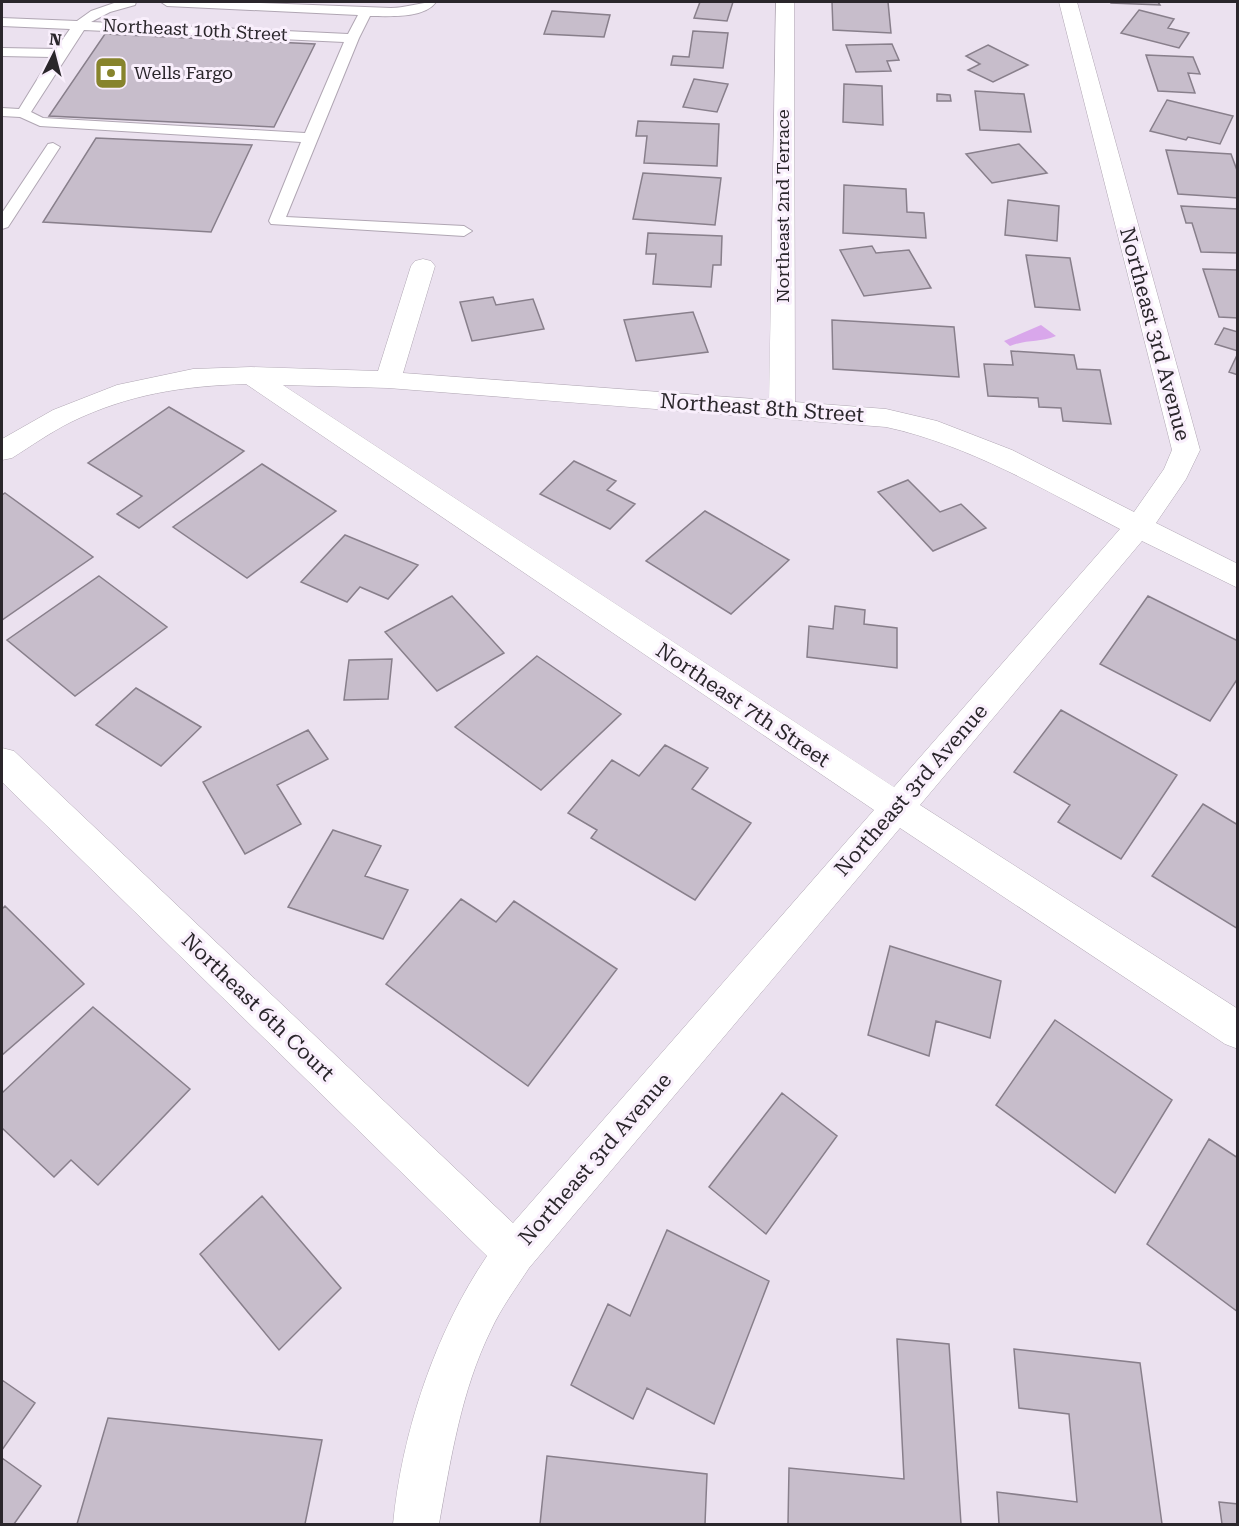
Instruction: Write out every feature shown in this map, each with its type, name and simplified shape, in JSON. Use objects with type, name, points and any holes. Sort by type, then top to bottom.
[{"type":"street","name":"Northeast 2nd Terrace","points":[[782,410],[785,2]]},
{"type":"street","name":"Northeast 3rd Avenue","points":[[416,1524],[432,1432],[452,1370],[476,1314],[514,1253],[1138,526],[1176,472],[1186,450],[1068,2]]},
{"type":"street","points":[[388,380],[423,266]]},
{"type":"street","name":"Northeast 8th Street","points":[[2,451],[62,416],[126,392],[193,377],[251,375],[388,380],[886,418],[928,427],[1002,457],[1238,577]]},
{"type":"street","name":"Northeast 7th Street","points":[[251,375],[896,807],[1238,1031]]},
{"type":"street","name":"Northeast 6th Court","points":[[2,761],[514,1253]]},
{"type":"lane","points":[[23,112],[78,25],[100,9],[130,2]]},
{"type":"lane","points":[[167,2],[397,13],[421,8],[430,2]]},
{"type":"lane","points":[[366,12],[352,38],[277,221],[464,231]]},
{"type":"lane","name":"Northeast 10th Street","points":[[2,22],[352,38]]},
{"type":"lane","points":[[2,52],[60,53]]},
{"type":"lane","points":[[2,112],[23,112],[40,122],[310,138]]},
{"type":"lane","points":[[2,224],[53,147]]},
{"type":"shaded area","points":[[1041,325],[1056,336],[1010,346],[1004,341]]},
{"type":"building","points":[[700,2],[733,2],[727,21],[694,18]]},
{"type":"building","points":[[832,2],[888,2],[891,33],[833,30]]},
{"type":"building","points":[[1158,2],[1160,5],[1111,3]]},
{"type":"building","points":[[1139,10],[1174,19],[1168,28],[1189,33],[1179,48],[1121,33]]},
{"type":"building","points":[[552,11],[610,15],[604,37],[544,34]]},
{"type":"building","points":[[693,31],[728,33],[723,68],[671,65],[673,56],[689,57]]},
{"type":"building","points":[[105,34],[315,44],[274,127],[49,116]]},
{"type":"building","points":[[892,44],[899,60],[887,61],[891,71],[856,72],[846,45]]},
{"type":"building","points":[[988,45],[1028,65],[993,82],[968,70],[980,64],[966,56]]},
{"type":"building","points":[[1146,55],[1193,57],[1200,74],[1188,73],[1195,93],[1158,91]]},
{"type":"building","points":[[694,79],[728,84],[717,112],[683,107]]},
{"type":"building","points":[[844,84],[882,86],[883,125],[843,122]]},
{"type":"building","points":[[975,91],[1024,94],[1031,132],[980,130]]},
{"type":"building","points":[[937,94],[950,95],[951,101],[937,101]]},
{"type":"building","points":[[1167,100],[1233,116],[1220,144],[1188,137],[1186,140],[1150,131]]},
{"type":"building","points":[[638,121],[719,124],[717,166],[644,163],[647,136],[636,136]]},
{"type":"building","points":[[96,138],[252,145],[211,232],[43,222]]},
{"type":"building","points":[[1019,144],[1047,173],[992,183],[966,154]]},
{"type":"building","points":[[1166,150],[1231,154],[1238,173],[1238,198],[1178,194]]},
{"type":"building","points":[[643,173],[721,178],[715,225],[633,219]]},
{"type":"building","points":[[844,185],[906,189],[907,212],[924,213],[926,238],[843,233]]},
{"type":"building","points":[[1008,200],[1059,206],[1057,241],[1005,235]]},
{"type":"building","points":[[1181,206],[1238,209],[1238,253],[1201,252],[1192,223],[1186,223]]},
{"type":"building","points":[[648,233],[722,236],[721,265],[713,265],[711,287],[653,284],[656,254],[646,254]]},
{"type":"building","points":[[872,246],[876,253],[909,250],[931,288],[864,296],[840,250]]},
{"type":"building","points":[[1026,255],[1070,258],[1080,310],[1035,307]]},
{"type":"building","points":[[1203,269],[1238,270],[1238,318],[1219,317]]},
{"type":"building","points":[[493,297],[496,305],[533,299],[544,329],[472,341],[460,302]]},
{"type":"building","points":[[693,312],[708,352],[636,361],[624,320]]},
{"type":"building","points":[[832,320],[954,327],[959,377],[833,369]]},
{"type":"building","points":[[1224,328],[1238,332],[1238,351],[1215,344]]},
{"type":"building","points":[[1011,351],[1074,355],[1077,369],[1100,370],[1111,424],[1063,421],[1061,408],[1039,407],[1038,398],[988,396],[984,364],[1013,365]]},
{"type":"building","points":[[1238,353],[1238,375],[1229,372]]},
{"type":"building","points":[[169,407],[244,451],[139,528],[117,514],[142,496],[88,463]]},
{"type":"building","points":[[574,461],[616,481],[607,490],[635,504],[610,529],[540,494]]},
{"type":"building","points":[[262,464],[336,511],[247,578],[173,527]]},
{"type":"building","points":[[908,480],[940,512],[961,504],[986,528],[933,551],[878,492]]},
{"type":"building","points":[[5,493],[93,557],[2,620],[2,495]]},
{"type":"building","points":[[705,511],[789,560],[731,614],[646,561]]},
{"type":"building","points":[[345,535],[418,565],[388,599],[360,587],[347,602],[301,582]]},
{"type":"building","points":[[99,576],[167,627],[75,696],[7,640]]},
{"type":"building","points":[[452,596],[504,653],[437,691],[385,632]]},
{"type":"building","points":[[1148,596],[1238,641],[1238,678],[1210,721],[1100,664]]},
{"type":"building","points":[[835,606],[865,610],[864,624],[897,628],[897,668],[807,657],[809,626],[833,629]]},
{"type":"building","points":[[537,656],[621,714],[541,790],[455,727]]},
{"type":"building","points":[[392,659],[388,699],[344,700],[349,660]]},
{"type":"building","points":[[136,688],[201,727],[161,766],[96,725]]},
{"type":"building","points":[[1061,710],[1177,775],[1121,859],[1058,822],[1070,805],[1014,772]]},
{"type":"building","points":[[308,730],[328,759],[277,785],[301,824],[245,854],[203,782]]},
{"type":"building","points":[[665,745],[708,768],[692,789],[751,823],[695,900],[591,838],[597,830],[568,813],[612,760],[639,776]]},
{"type":"building","points":[[1203,804],[1238,825],[1238,929],[1152,876]]},
{"type":"building","points":[[333,830],[381,846],[365,876],[408,890],[383,939],[288,907]]},
{"type":"building","points":[[461,899],[496,922],[514,901],[617,969],[528,1086],[386,984]]},
{"type":"building","points":[[5,906],[84,984],[2,1055],[2,909]]},
{"type":"building","points":[[890,946],[1001,981],[990,1038],[936,1021],[929,1056],[868,1035]]},
{"type":"building","points":[[93,1007],[190,1089],[98,1185],[71,1160],[54,1177],[2,1128],[2,1093]]},
{"type":"building","points":[[1055,1020],[1172,1100],[1115,1193],[996,1105]]},
{"type":"building","points":[[782,1093],[837,1136],[766,1234],[709,1187]]},
{"type":"building","points":[[1209,1139],[1238,1158],[1238,1312],[1147,1244]]},
{"type":"building","points":[[262,1196],[341,1288],[279,1350],[200,1254]]},
{"type":"building","points":[[667,1230],[769,1281],[714,1424],[647,1388],[633,1419],[571,1385],[608,1304],[630,1316]]},
{"type":"building","points":[[897,1339],[949,1344],[961,1524],[788,1524],[789,1468],[904,1479]]},
{"type":"building","points":[[1014,1349],[1140,1363],[1162,1524],[999,1524],[997,1492],[1077,1502],[1069,1414],[1019,1408]]},
{"type":"building","points":[[2,1380],[35,1403],[2,1450]]},
{"type":"building","points":[[108,1418],[322,1440],[305,1524],[77,1524]]},
{"type":"building","points":[[547,1456],[707,1474],[705,1524],[540,1524]]},
{"type":"building","points":[[2,1458],[41,1486],[14,1524],[2,1524]]},
{"type":"building","points":[[1219,1502],[1238,1504],[1238,1524],[1222,1524]]},
{"type":"place","name":"Wells Fargo","points":[[111,73]]}]
